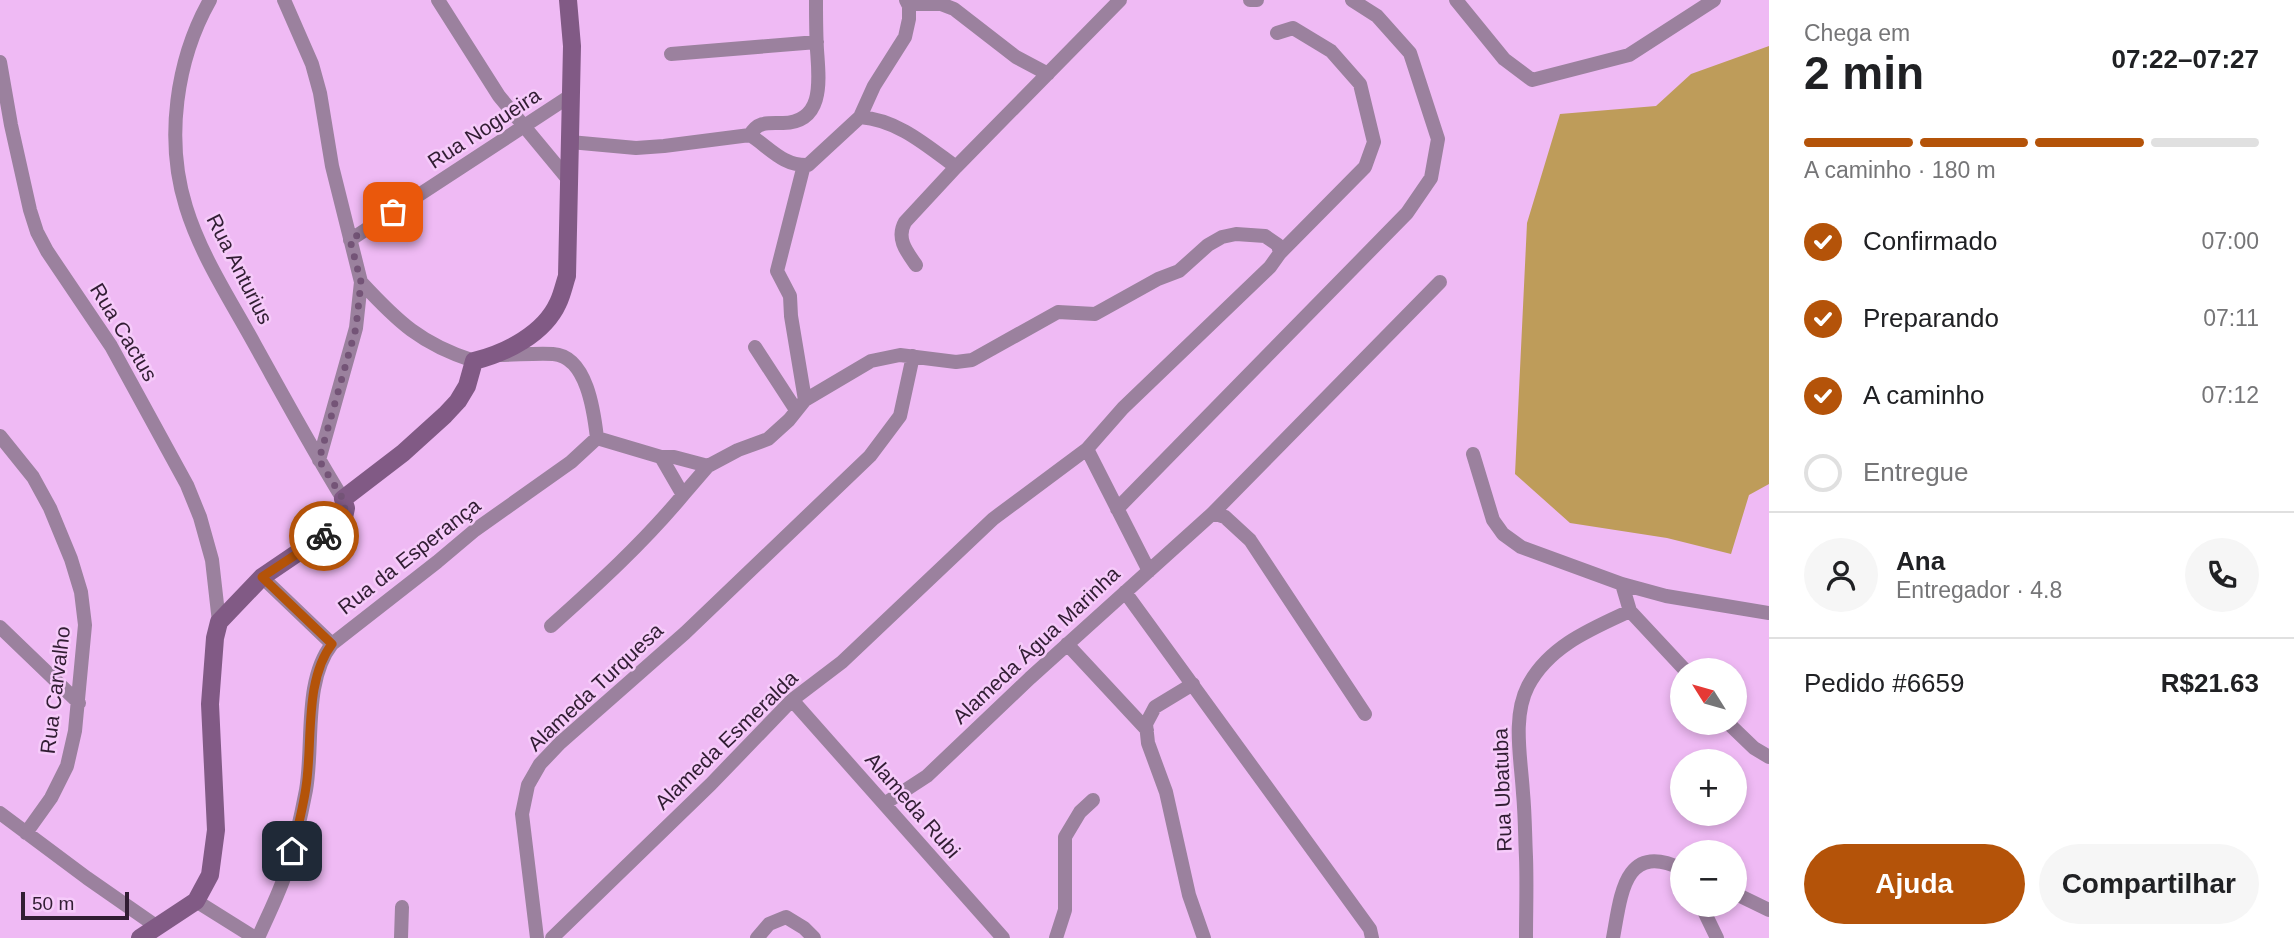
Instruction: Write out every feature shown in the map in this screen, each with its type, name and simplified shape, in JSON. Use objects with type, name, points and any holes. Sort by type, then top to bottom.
[{"type":"street","name":"Rua Anturius","points":[[210,0],[196,25],[187,50],[178,104],[176,157],[186,206],[203,250],[343,499]]},
{"type":"street","points":[[284,0],[312,64],[320,93],[332,166],[361,282],[356,328],[319,460]]},
{"type":"street","points":[[438,0],[499,96],[568,178]]},
{"type":"street","points":[[497,355],[546,321],[558,303],[567,276],[572,46],[568,0]]},
{"type":"street","points":[[750,135],[755,126],[792,123],[804,118],[813,108],[819,85],[816,0]]},
{"type":"street","points":[[916,265],[901,239],[901,229],[905,222],[1120,0]]},
{"type":"street","points":[[1250,0],[1257,0]]},
{"type":"street","points":[[1117,509],[1407,213],[1431,178],[1438,139],[1410,53],[1377,16],[1352,0]]},
{"type":"street","points":[[1456,0],[1504,59],[1532,80],[1629,55],[1714,0]]},
{"type":"street","points":[[570,142],[636,148],[750,135],[783,161],[804,165],[819,156],[859,117],[874,86],[905,37],[909,19],[906,2],[941,4],[954,9],[1016,57],[1048,74]]},
{"type":"street","name":"Alameda Esmeralda","points":[[552,938],[711,784],[792,700],[842,662],[993,519],[1087,449],[1123,408],[1270,267],[1280,253],[1365,167],[1374,142],[1360,84],[1331,51],[1293,28],[1277,33]]},
{"type":"street","points":[[671,54],[817,43]]},
{"type":"street","name":"Rua Cactus","points":[[0,62],[11,125],[37,232],[111,346],[187,485],[212,560],[219,622]]},
{"type":"street","name":"Rua Nogueira","points":[[350,240],[570,96]]},
{"type":"street","points":[[859,117],[872,118],[895,126],[956,167]]},
{"type":"street","points":[[800,405],[790,296],[777,271],[804,165]]},
{"type":"street","points":[[551,626],[661,522],[708,466],[738,450],[768,439],[789,420],[800,405],[871,361],[886,356],[913,356],[956,362],[971,360],[1058,312],[1096,314],[1158,279],[1179,271],[1208,245],[1222,237],[1236,234],[1265,236],[1278,245],[1280,253]]},
{"type":"street","points":[[361,282],[393,317],[407,328],[428,342],[474,361],[497,355],[554,354],[565,357],[576,367],[593,402],[597,439],[661,457],[674,457],[708,466]]},
{"type":"street","name":"Alameda Água Marinha","points":[[884,804],[927,776],[1067,644],[1213,513],[1440,282]]},
{"type":"street","points":[[755,347],[800,405]]},
{"type":"street","name":"Alameda Turquesa","points":[[537,938],[522,825],[523,804],[528,785],[540,764],[560,743],[685,633],[870,456],[900,416],[913,356]]},
{"type":"street","points":[[140,938],[196,901],[210,875],[216,830],[210,704],[213,657],[219,622],[262,577],[338,526],[346,515],[343,499],[403,453],[445,415],[467,386],[474,361]]},
{"type":"street","name":"Rua Carvalho","points":[[0,436],[33,477],[50,509],[71,559],[81,592],[85,625],[79,702],[67,766],[51,798],[26,833]]},
{"type":"street","name":"Rua da Esperança","points":[[256,938],[287,870],[293,845],[306,787],[316,673],[324,654],[332,644],[475,530],[597,439]]},
{"type":"street","points":[[1087,449],[1149,571]]},
{"type":"street","points":[[1473,454],[1493,520],[1503,534],[1521,547],[1622,584],[1666,596],[1769,613]]},
{"type":"street","points":[[661,457],[683,495]]},
{"type":"street","points":[[1213,513],[1225,517],[1250,540],[1364,714]]},
{"type":"street","points":[[262,577],[332,644]]},
{"type":"street","points":[[1622,584],[1630,611],[1674,658]]},
{"type":"street","points":[[1125,592],[1370,929],[1372,938]]},
{"type":"street","name":"Rua Ubatuba","points":[[1526,938],[1526,861],[1519,737],[1521,711],[1527,688],[1539,669],[1573,639],[1630,611]]},
{"type":"street","points":[[0,627],[79,702]]},
{"type":"street","points":[[1067,644],[1147,730]]},
{"type":"street","points":[[1193,684],[1156,707],[1146,724],[1148,743],[1166,792],[1189,895],[1204,938]]},
{"type":"street","name":"Alameda Rubi","points":[[792,700],[1003,938]]},
{"type":"street","points":[[1740,735],[1769,757]]},
{"type":"street","points":[[1056,938],[1065,910],[1065,837],[1080,812],[1093,800]]},
{"type":"street","points":[[0,813],[156,926]]},
{"type":"street","points":[[1613,938],[1632,869],[1639,864],[1653,861],[1670,863]]},
{"type":"street","points":[[1747,899],[1769,910]]},
{"type":"street","points":[[196,901],[256,938]]},
{"type":"street","points":[[401,938],[402,907]]},
{"type":"street","points":[[757,938],[769,924],[786,917],[814,938]]},
{"type":"street","points":[[1707,917],[1717,938]]},
{"type":"shaded area","points":[[1769,46],[1769,484],[1749,495],[1731,554],[1667,538],[1570,523],[1515,474],[1527,223],[1560,114],[1656,106],[1691,74]]},
{"type":"way so far","points":[[324,536],[343,522],[346,515],[343,499],[319,460],[356,328],[361,282],[350,240],[393,212]]},
{"type":"route","points":[[292,851],[306,787],[316,673],[324,654],[332,644],[262,577],[324,536]]}]
